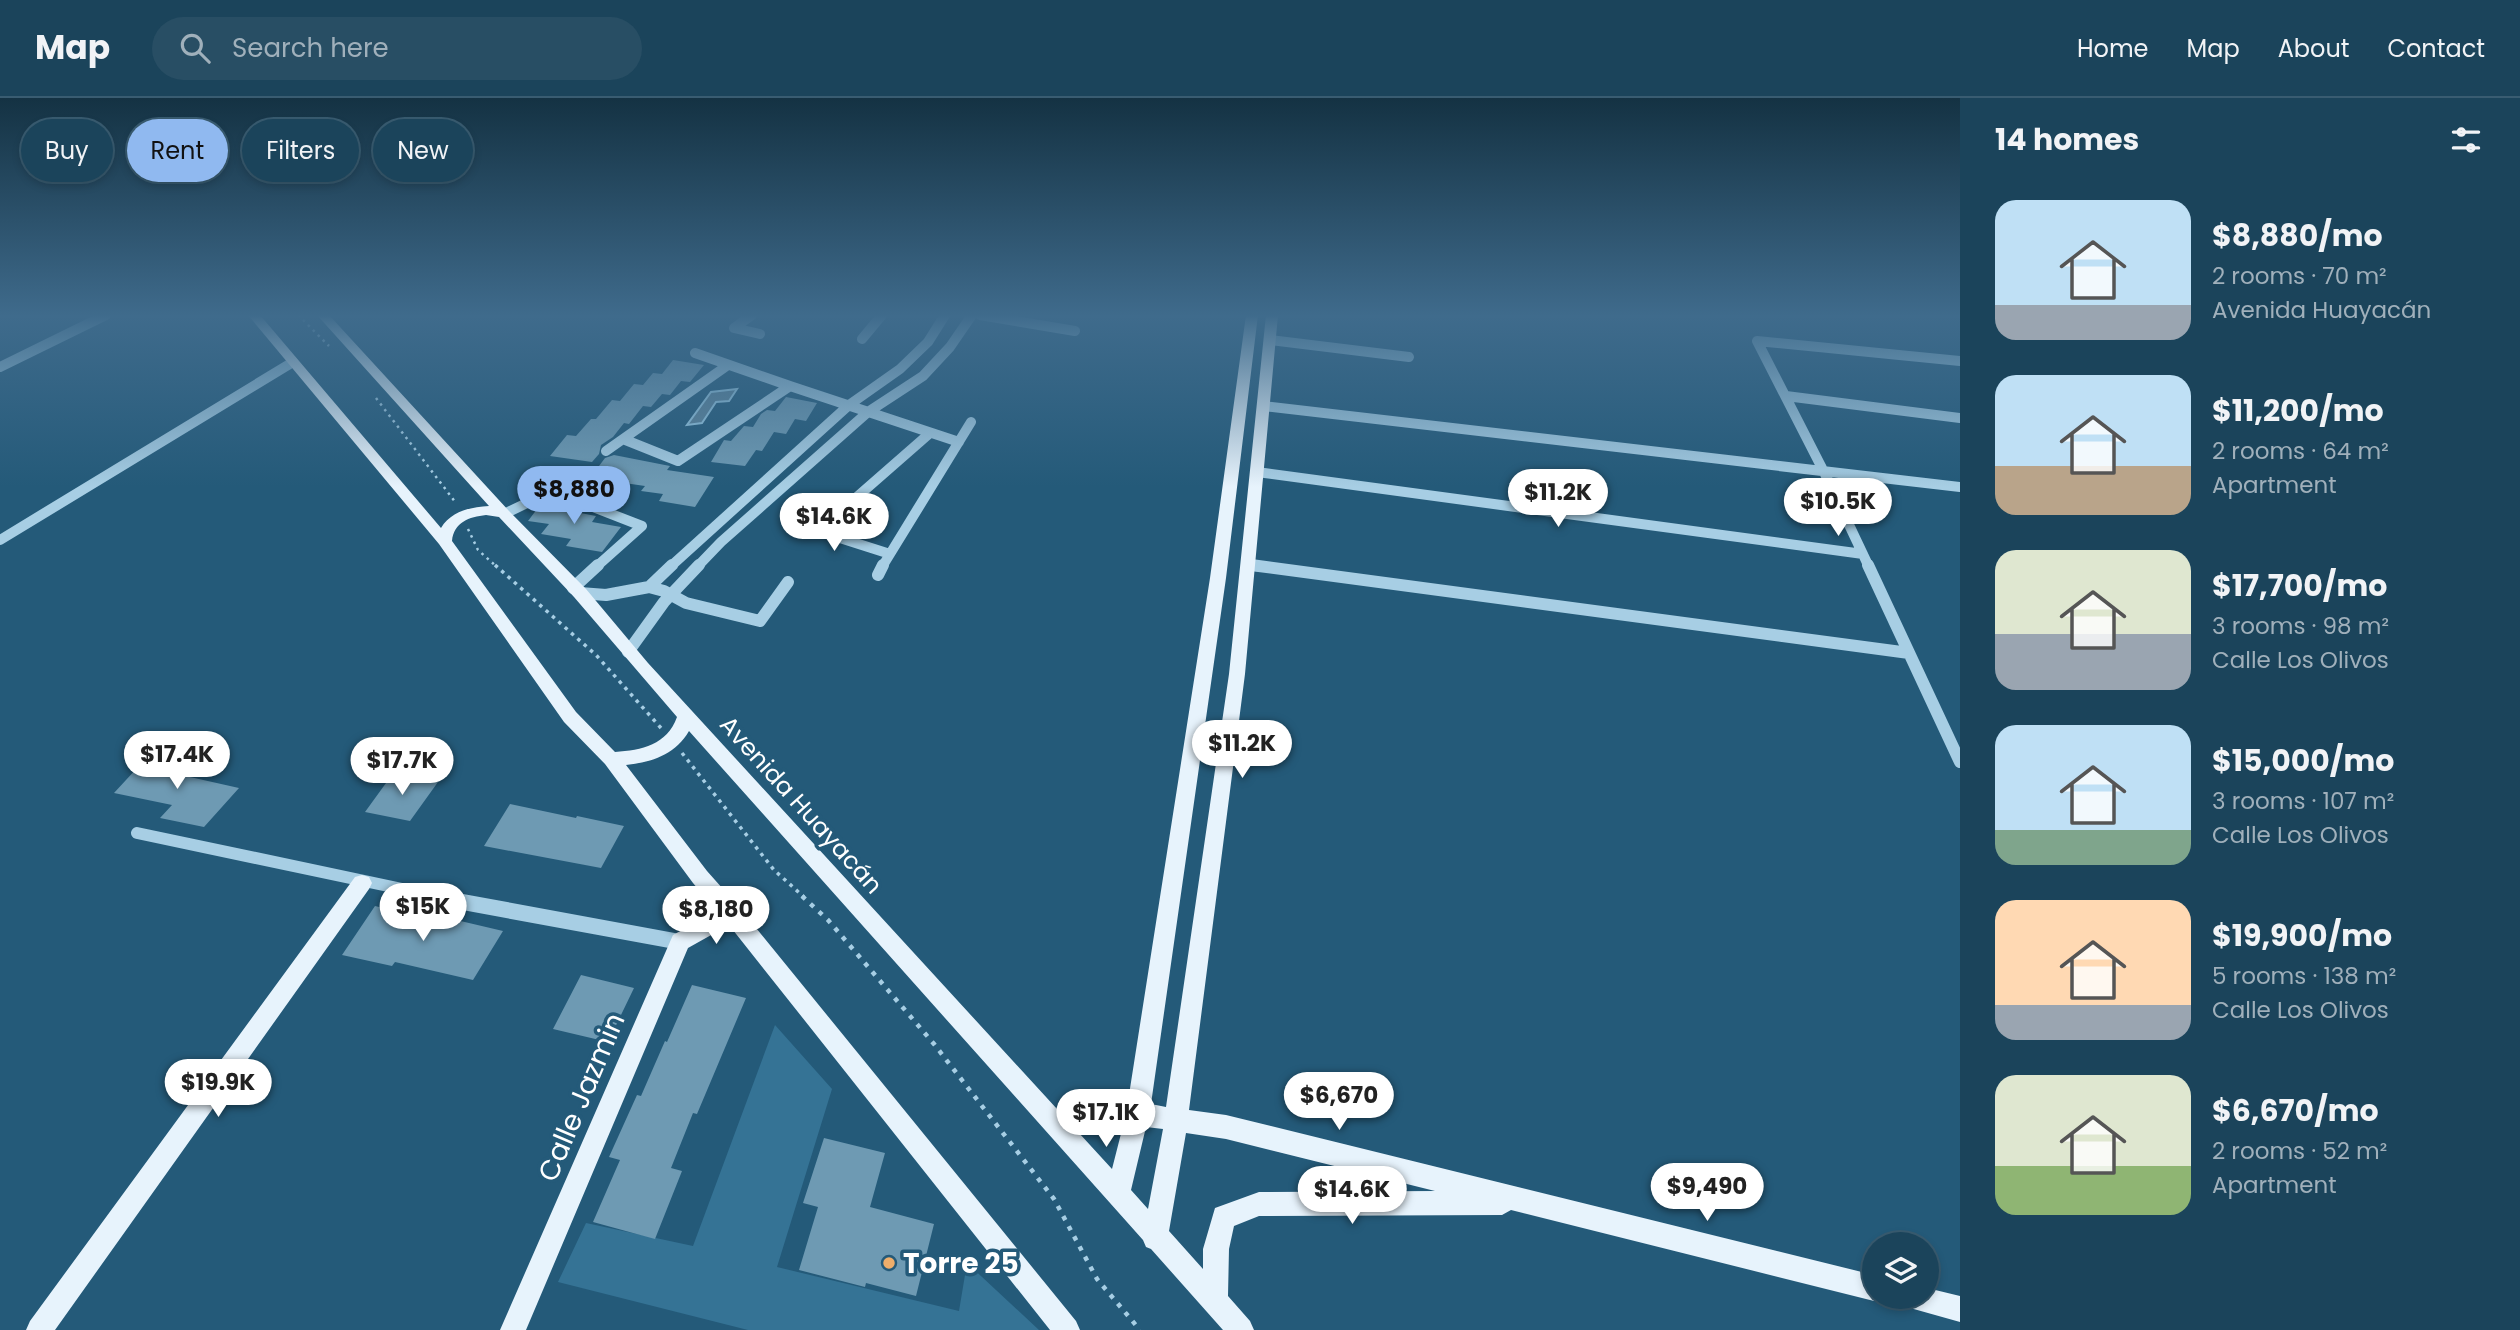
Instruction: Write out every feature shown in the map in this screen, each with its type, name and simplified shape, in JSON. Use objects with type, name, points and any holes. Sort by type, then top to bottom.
[{"type":"main road","points":[[302,372],[444,541],[570,717],[611,760],[700,877],[1067,1330]]},
{"type":"main road","name":"Avenida Huayacán","points":[[375,372],[576,590],[628,652],[1241,1330]]},
{"type":"main road","points":[[1117,1195],[1138,1114],[1244,372]]},
{"type":"main road","points":[[1155,1238],[1176,1120],[1237,674],[1267,372]]},
{"type":"main road","points":[[1227,503],[1253,506]]},
{"type":"main road","points":[[444,541],[446,530],[461,517],[491,510],[504,514]]},
{"type":"main road","points":[[611,760],[654,753],[673,742],[684,727],[686,716]]},
{"type":"main road","points":[[39,1330],[362,883]]},
{"type":"main road","points":[[680,942],[732,914]]},
{"type":"main road","name":"Calle Jazmin","points":[[513,1330],[680,942]]},
{"type":"main road","points":[[1138,1114],[1226,1127],[1862,1284]]},
{"type":"main road","points":[[1215,1302],[1216,1249],[1224,1217],[1259,1204],[1530,1203]]},
{"type":"main road","points":[[1939,1304],[1960,1309]]},
{"type":"street","points":[[0,541],[276,372]]},
{"type":"street","points":[[606,451],[717,372]]},
{"type":"street","points":[[750,372],[959,442]]},
{"type":"street","points":[[649,587],[726,514],[849,405],[895,372]]},
{"type":"street","points":[[628,652],[671,595],[744,521],[869,412],[926,372]]},
{"type":"street","points":[[1774,372],[1824,472],[1960,762]]},
{"type":"street","points":[[623,439],[678,461],[790,386]]},
{"type":"street","points":[[1786,396],[1960,418]]},
{"type":"street","points":[[1263,405],[1960,487]]},
{"type":"street","points":[[878,575],[971,422]]},
{"type":"street","points":[[890,554],[818,531],[930,433]]},
{"type":"street","points":[[1257,472],[1863,554]]},
{"type":"street","points":[[504,514],[552,491],[642,526],[576,590]]},
{"type":"street","points":[[726,514],[744,521]]},
{"type":"street","points":[[1247,565],[1909,653]]},
{"type":"street","points":[[576,590],[606,595],[649,587],[686,603],[760,621],[788,582]]},
{"type":"street","points":[[137,833],[362,883],[680,942]]},
{"type":"path","points":[[371,392],[454,499],[478,550],[596,655],[673,742],[774,870],[828,920],[933,1044],[1054,1199],[1097,1279],[1122,1312],[1140,1330]]},
{"type":"shaded area","points":[[737,389],[729,401],[716,402],[702,423],[687,425],[711,392]]},
{"type":"shaded area","points":[[775,1025],[832,1089],[777,1267],[959,1311],[967,1263],[1039,1330],[748,1330],[558,1282],[586,1223],[693,1246]]},
{"type":"building","points":[[698,372],[690,382],[681,381],[670,395],[662,394],[651,407],[643,406],[629,424],[624,423],[613,437],[601,445],[599,454],[592,462],[550,456],[567,435],[576,436],[591,419],[596,419],[612,400],[620,401],[634,384],[643,385],[653,373]]},
{"type":"building","points":[[786,397],[817,403],[806,421],[795,419],[786,434],[774,432],[762,451],[756,450],[745,466],[711,462],[724,440],[731,441],[744,426],[753,427],[761,414],[767,410],[775,411]]},
{"type":"building","points":[[614,455],[670,466],[667,470],[714,477],[695,507],[659,501],[663,494],[641,491],[645,486],[590,478],[605,458]]},
{"type":"building","points":[[552,499],[577,509],[575,512],[596,516],[592,522],[621,527],[602,552],[566,546],[571,539],[541,534],[549,524],[528,521],[540,505]]},
{"type":"building","points":[[150,754],[192,764],[181,775],[239,788],[204,827],[160,818],[172,805],[114,793]]},
{"type":"building","points":[[394,772],[438,782],[410,821],[365,812]]},
{"type":"building","points":[[510,804],[624,826],[601,868],[484,846]]},
{"type":"building","points":[[375,906],[449,924],[452,919],[503,931],[473,980],[395,962],[392,966],[342,955]]},
{"type":"building","points":[[581,975],[634,988],[608,1042],[553,1029]]},
{"type":"building","points":[[692,985],[746,998],[671,1168],[682,1171],[655,1239],[593,1222],[620,1160],[609,1157],[637,1095],[641,1096]]},
{"type":"building","points":[[824,1138],[885,1153],[870,1207],[934,1224],[916,1296],[866,1283],[865,1287],[799,1270],[818,1207],[803,1203]]},
{"type":"place","name":"Torre 25","points":[[889,1263]]}]
